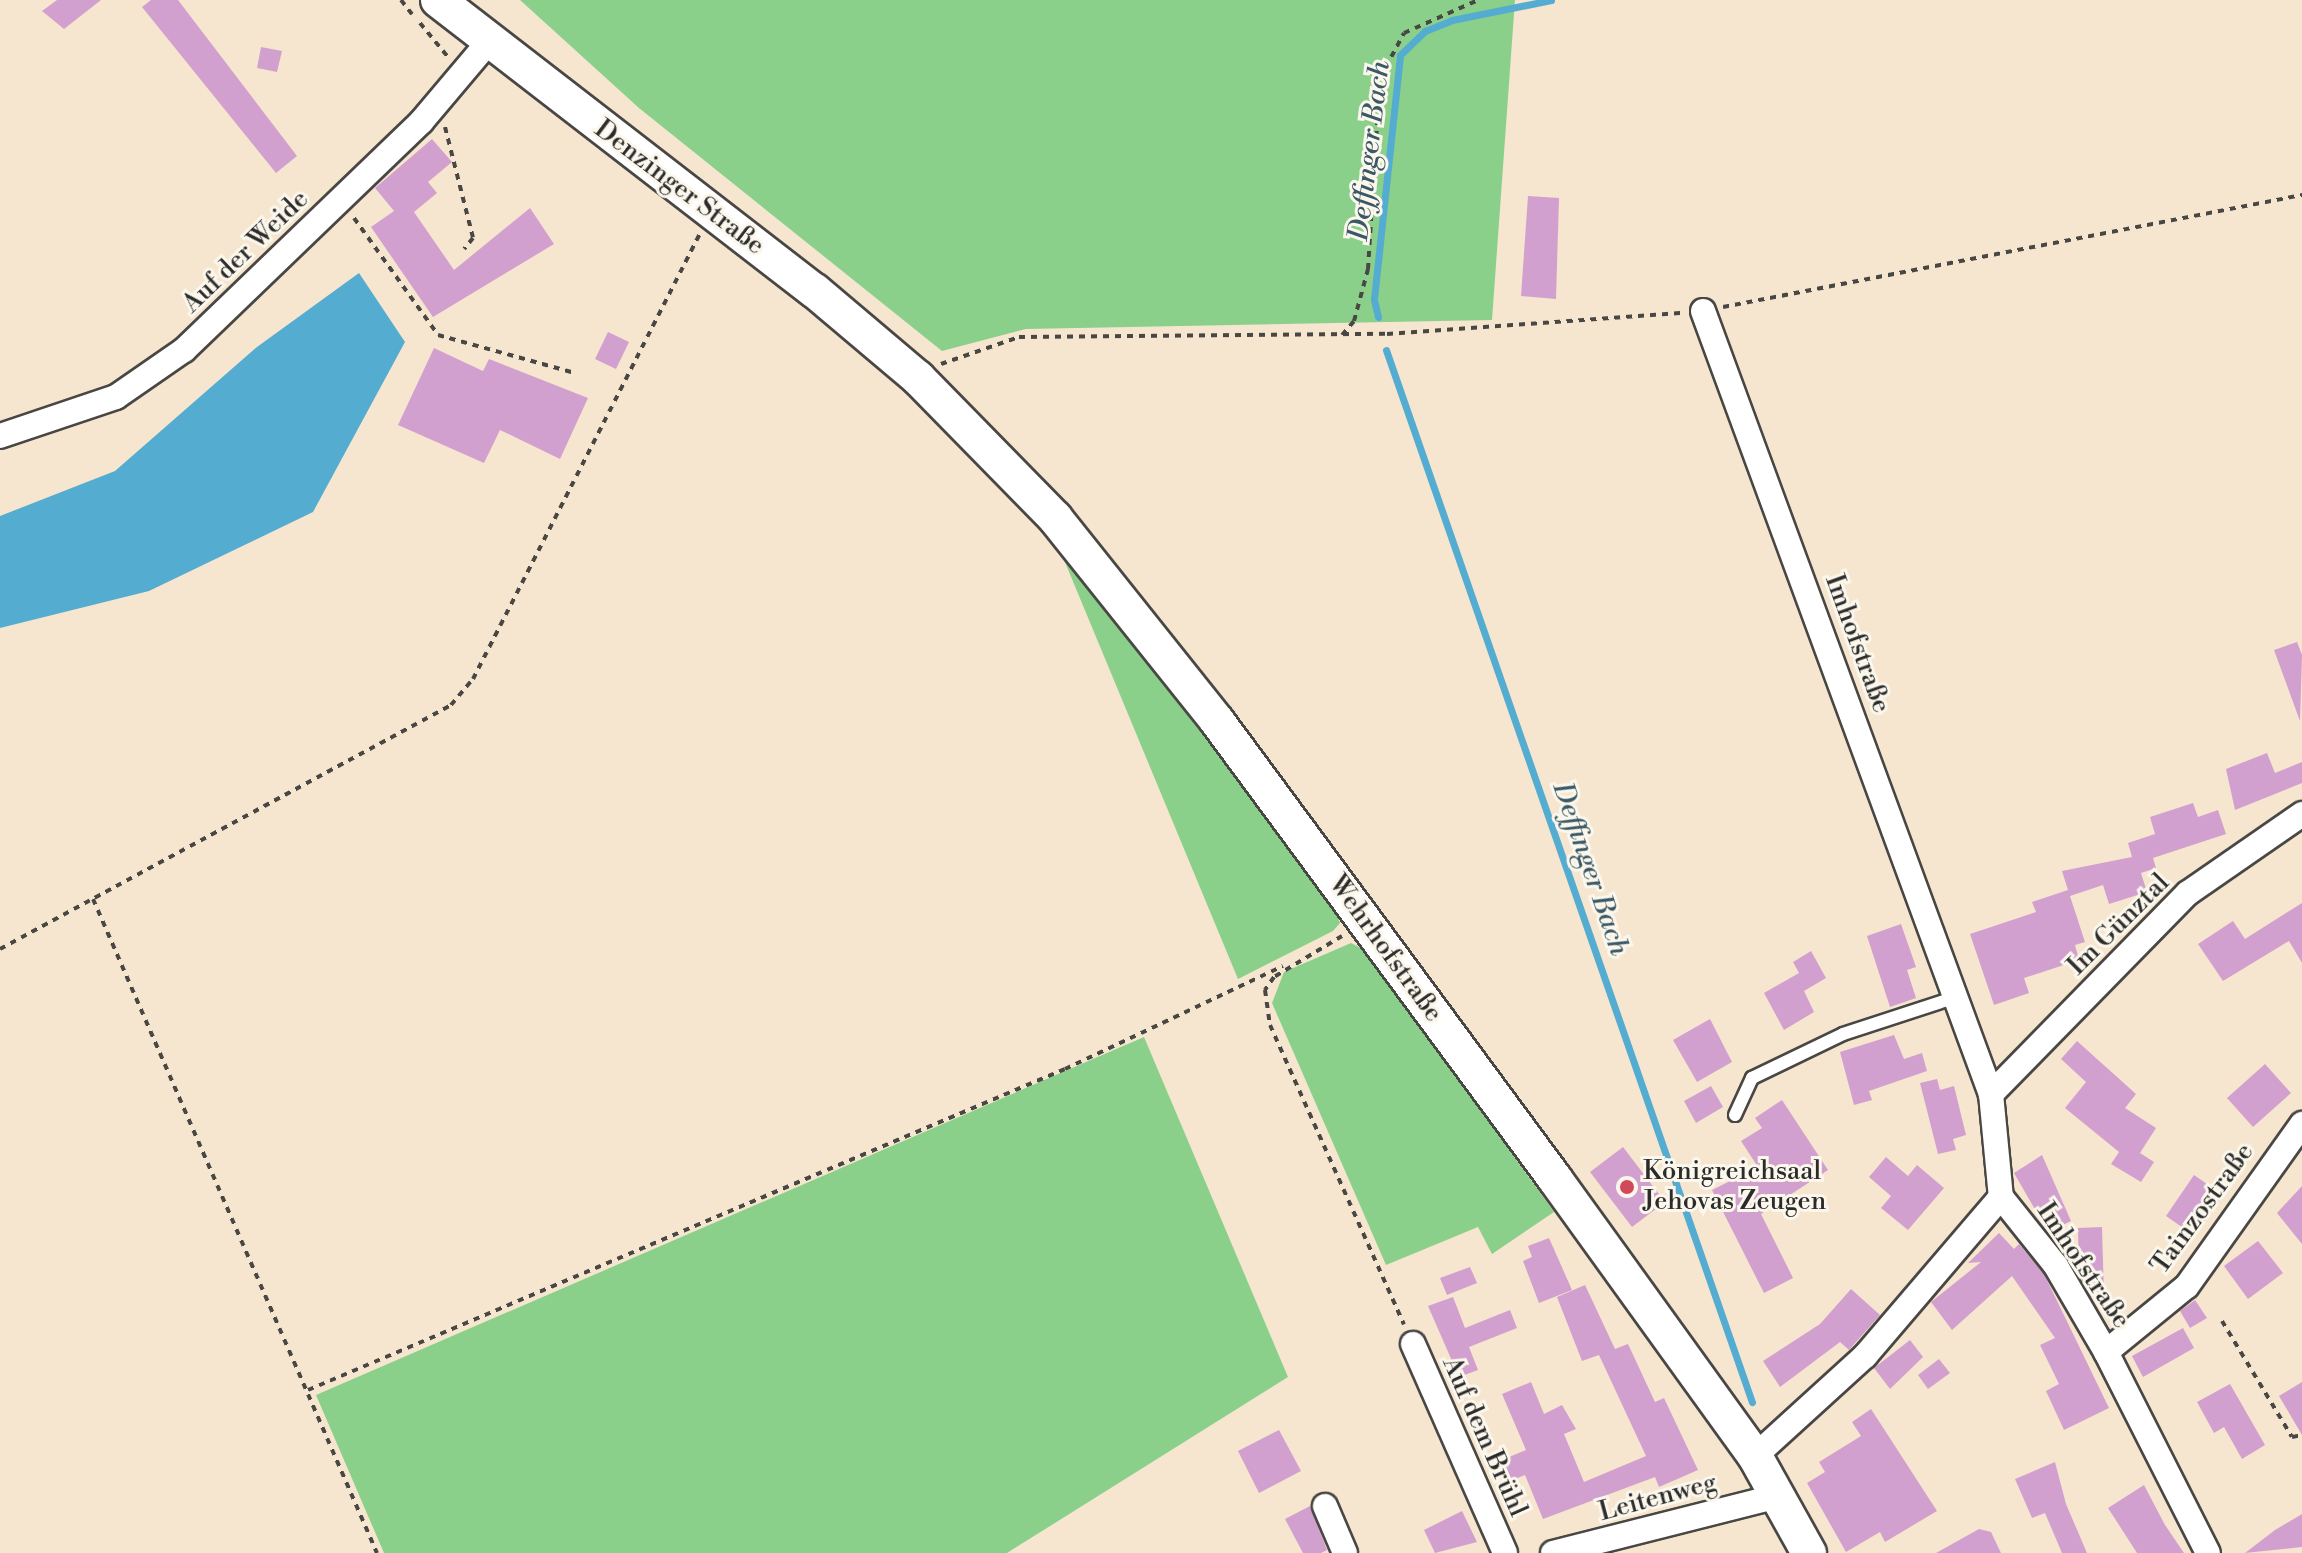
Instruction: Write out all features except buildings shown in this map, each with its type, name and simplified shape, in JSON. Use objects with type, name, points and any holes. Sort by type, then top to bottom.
[{"type":"street","name":"Denzinger Straße","points":[[438,0],[487,44],[712,211],[918,378]]},
{"type":"street","name":"Auf der Weide","points":[[0,436],[116,397],[184,350],[342,199],[431,109],[487,44]]},
{"type":"street","name":"Imhofstraße","points":[[1703,311],[1991,1094],[2001,1197],[2056,1266],[2106,1352],[2208,1553]]},
{"type":"street","name":"Wehrhofstraße","points":[[918,378],[1055,518],[1217,721],[1755,1456],[1809,1553]]},
{"type":"street","name":"Im Günztal","points":[[1991,1094],[2188,893],[2302,814]]},
{"type":"street","name":"Tainzostraße","points":[[2106,1352],[2187,1286],[2302,1124]]},
{"type":"street","points":[[1755,1456],[1865,1356],[2001,1197]]},
{"type":"street","name":"Auf dem Brühl","points":[[1413,1344],[1505,1553]]},
{"type":"street","name":"Leitenweg","points":[[1553,1553],[1778,1496]]},
{"type":"street","points":[[1325,1506],[1345,1553]]},
{"type":"lane","points":[[1735,1115],[1752,1078],[1843,1034],[1956,997]]},
{"type":"path","points":[[401,0],[461,73]]},
{"type":"path","points":[[1342,335],[1354,321],[1368,269],[1380,78],[1404,33],[1478,0]]},
{"type":"path","points":[[431,109],[455,151],[468,203],[473,238],[464,249]]},
{"type":"path","points":[[962,355],[1019,337],[1342,335],[1703,311],[2302,195]]},
{"type":"path","points":[[342,199],[438,335],[575,373]]},
{"type":"path","points":[[0,949],[451,705],[473,679],[712,211]]},
{"type":"path","points":[[93,899],[377,1553]]},
{"type":"path","points":[[308,1390],[1065,1069],[1327,943]]},
{"type":"path","points":[[1283,966],[1265,990],[1270,1025],[1413,1344]]},
{"type":"path","points":[[2222,1321],[2292,1437],[2302,1435]]},
{"type":"green space","points":[[520,0],[1515,0],[1492,320],[1026,329],[942,351],[639,108]]},
{"type":"green space","points":[[1062,555],[1330,897],[1340,923],[1333,931],[1238,979]]},
{"type":"green space","points":[[1351,943],[1365,950],[1554,1212],[1492,1254],[1478,1227],[1386,1265],[1272,1003],[1284,972]]},
{"type":"green space","points":[[1144,1037],[1288,1377],[1007,1553],[384,1553],[316,1395]]},
{"type":"water","points":[[359,273],[405,342],[313,512],[149,591],[0,628],[0,516],[115,471],[257,347]]},
{"type":"waterway","name":"Deffinger Bach","points":[[1378,317],[1374,299],[1400,55],[1425,31],[1452,20],[1551,0]]},
{"type":"waterway","name":"Deffinger Bach","points":[[1386,350],[1752,1402]]},
{"type":"place","name":"Königreichsaal Jehovas Zeugen","points":[[1627,1187]]}]
